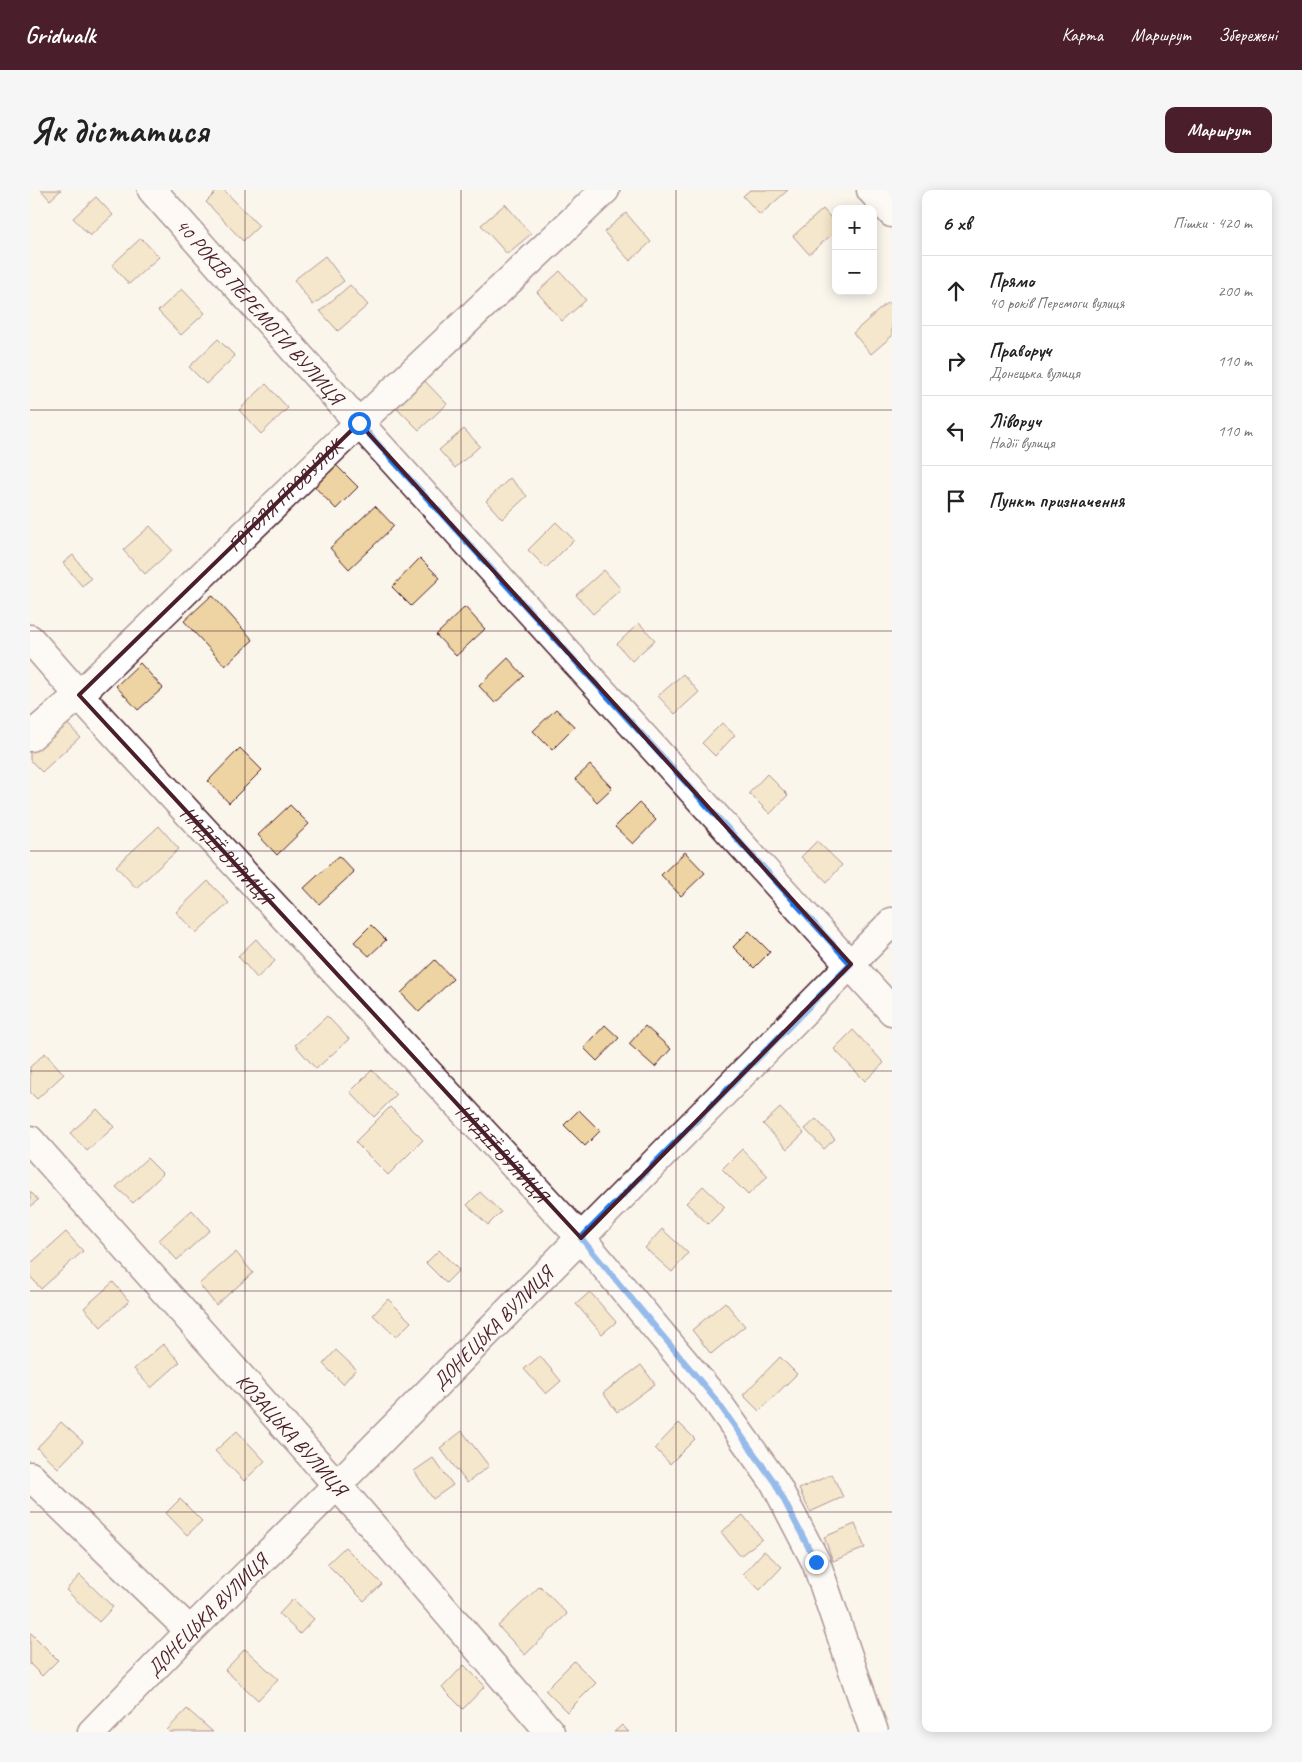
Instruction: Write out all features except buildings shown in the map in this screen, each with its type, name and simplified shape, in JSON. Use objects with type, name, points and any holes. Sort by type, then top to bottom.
[{"type":"street","name":"40 РОКІВ ПЕРЕМОГИ ВУЛИЦЯ","points":[[152,190],[359,423],[892,1011]]},
{"type":"street","name":"ГОГОЛЯ ПРОВУЛОК","points":[[30,738],[79,695],[359,423],[604,190]]},
{"type":"street","points":[[871,190],[892,213]]},
{"type":"street","name":"НАДІЇ ВУЛИЦЯ","points":[[30,639],[79,695],[581,1238],[716,1400],[775,1483],[816,1562],[874,1732]]},
{"type":"street","name":"ДОНЕЦЬКА ВУЛИЦЯ","points":[[92,1732],[892,922]]},
{"type":"street","name":"КОЗАЦЬКА ВУЛИЦЯ","points":[[30,1140],[337,1485],[550,1732]]},
{"type":"street","points":[[30,1476],[190,1631]]},
{"type":"highlighted area","points":[[359,423],[851,964],[581,1238],[79,695]]},
{"type":"route","points":[[359,423],[851,964],[581,1238],[716,1400],[775,1483],[816,1562]]}]
